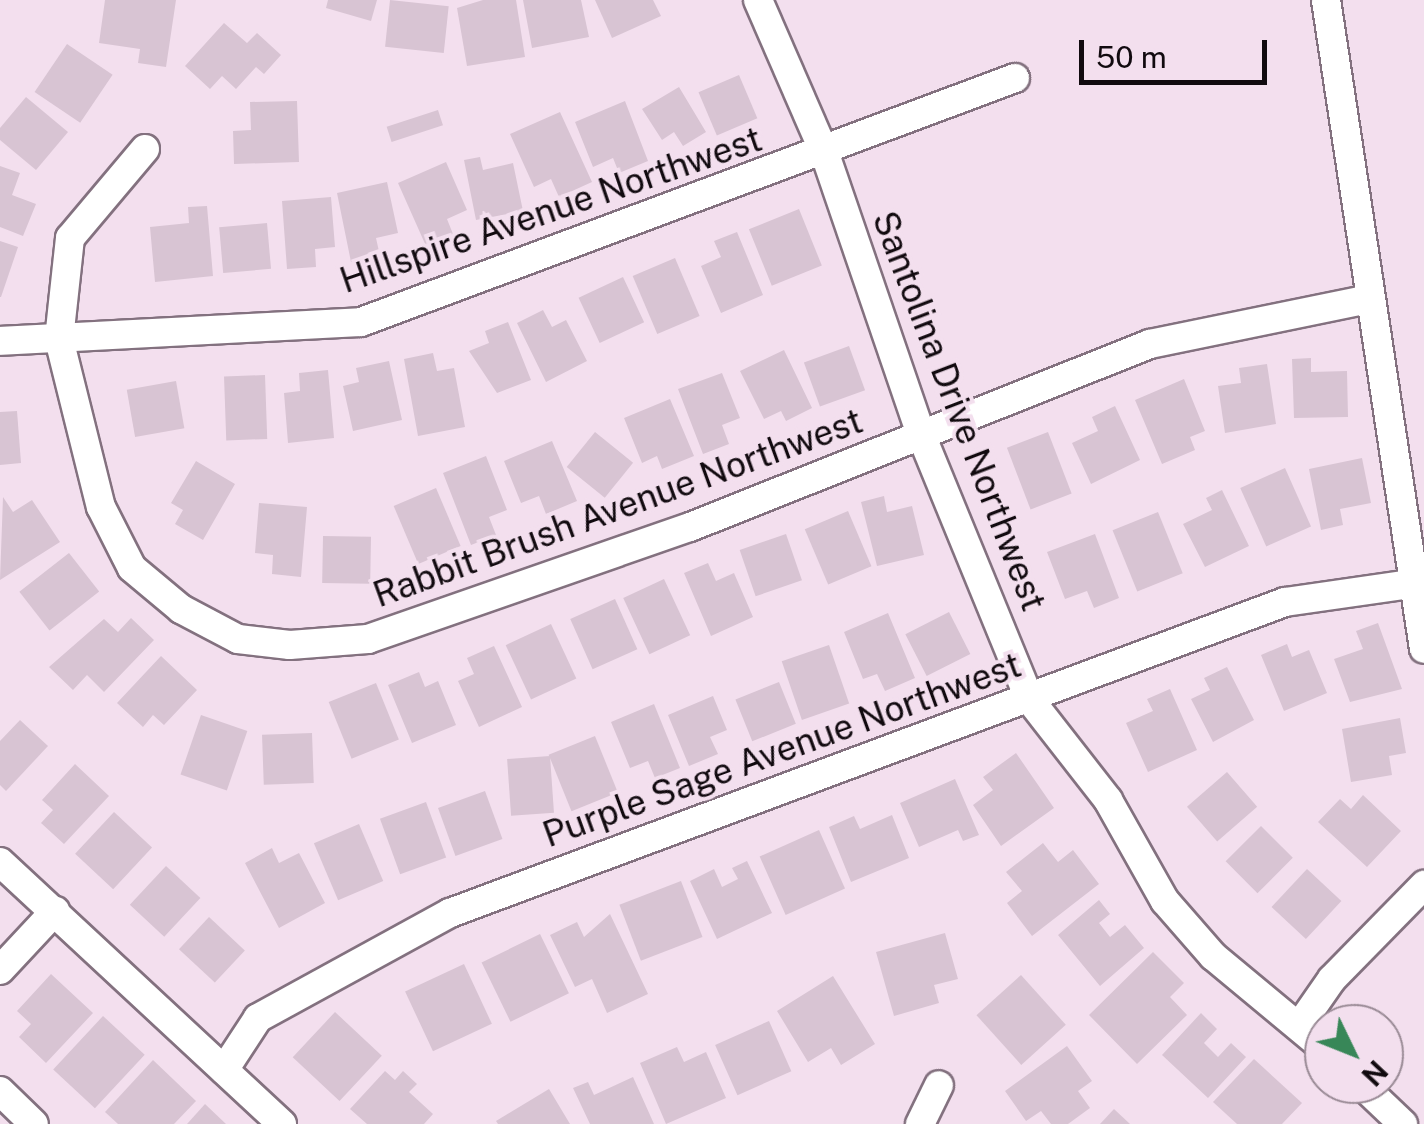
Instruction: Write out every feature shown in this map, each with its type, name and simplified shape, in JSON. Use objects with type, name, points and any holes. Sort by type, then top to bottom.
[{"type":"street","name":"Santolina Drive Northwest","points":[[758,0],[825,154],[922,437],[1030,700],[1108,800],[1165,901],[1214,956],[1304,1029]]},
{"type":"street","points":[[1326,0],[1410,584],[1424,649]]},
{"type":"street","name":"Hillspire Avenue Northwest","points":[[0,340],[361,322],[825,154],[1015,78]]},
{"type":"street","points":[[59,339],[70,238],[145,148]]},
{"type":"street","name":"Rabbit Brush Avenue Northwest","points":[[59,339],[101,507],[132,568],[181,609],[238,640],[290,645],[368,639],[598,560],[922,437],[1150,344],[1369,299]]},
{"type":"street","name":"Purple Sage Avenue Northwest","points":[[224,1070],[258,1018],[450,913],[1286,602],[1410,584]]},
{"type":"street","points":[[0,862],[282,1124]]},
{"type":"street","points":[[1300,1025],[1332,979],[1424,885]]},
{"type":"street","points":[[0,970],[55,911]]},
{"type":"street","points":[[920,1124],[939,1085]]},
{"type":"street","points":[[0,1091],[34,1124]]},
{"type":"street","points":[[1382,1104],[1403,1124]]},
{"type":"building","points":[[105,0],[176,0],[166,67],[138,63],[140,49],[99,43]]},
{"type":"building","points":[[328,0],[377,0],[371,21],[326,8]]},
{"type":"building","points":[[390,0],[449,6],[444,53],[385,47]]},
{"type":"building","points":[[483,0],[516,0],[525,57],[467,66],[457,8]]},
{"type":"building","points":[[523,0],[581,0],[589,37],[532,48]]},
{"type":"building","points":[[595,0],[653,0],[661,16],[612,38]]},
{"type":"building","points":[[224,23],[247,43],[257,33],[281,55],[264,74],[256,67],[236,89],[222,76],[210,89],[185,66]]},
{"type":"building","points":[[67,44],[113,75],[80,123],[35,92]]},
{"type":"building","points":[[739,75],[757,118],[717,135],[698,92]]},
{"type":"building","points":[[679,87],[706,132],[683,146],[674,132],[662,140],[642,109]]},
{"type":"building","points":[[26,97],[68,132],[36,170],[0,140],[0,128]]},
{"type":"building","points":[[297,101],[299,162],[234,164],[233,131],[251,130],[250,102]]},
{"type":"building","points":[[625,101],[648,161],[619,173],[613,158],[593,167],[575,122]]},
{"type":"building","points":[[438,110],[443,125],[392,142],[387,127]]},
{"type":"building","points":[[560,112],[592,182],[559,197],[551,179],[534,187],[510,134]]},
{"type":"building","points":[[480,157],[483,170],[513,163],[523,211],[476,220],[464,160]]},
{"type":"building","points":[[446,162],[467,210],[447,219],[453,234],[426,246],[398,183]]},
{"type":"building","points":[[0,166],[20,173],[12,195],[36,204],[23,236],[0,227]]},
{"type":"building","points":[[387,182],[398,233],[376,238],[380,256],[351,262],[337,193]]},
{"type":"building","points":[[331,197],[335,247],[315,249],[316,267],[287,269],[282,201]]},
{"type":"building","points":[[207,206],[213,276],[155,282],[150,227],[189,223],[188,207]]},
{"type":"building","points":[[799,209],[822,266],[772,286],[749,229]]},
{"type":"building","points":[[267,223],[271,269],[223,273],[219,227]]},
{"type":"building","points":[[737,232],[763,295],[721,313],[701,266],[721,257],[714,241]]},
{"type":"building","points":[[0,241],[18,247],[1,297],[0,297]]},
{"type":"building","points":[[675,258],[700,316],[657,334],[633,276]]},
{"type":"building","points":[[623,277],[644,322],[600,343],[579,298]]},
{"type":"building","points":[[543,310],[552,327],[566,320],[587,361],[546,382],[517,323]]},
{"type":"building","points":[[508,322],[531,380],[497,393],[469,351],[489,343],[485,331]]},
{"type":"building","points":[[849,346],[865,390],[820,407],[804,362]]},
{"type":"building","points":[[784,350],[812,408],[786,421],[781,411],[764,419],[740,371]]},
{"type":"building","points":[[433,353],[437,371],[454,368],[465,427],[418,436],[404,359]]},
{"type":"building","points":[[1311,358],[1311,372],[1347,371],[1348,417],[1294,418],[1292,359]]},
{"type":"building","points":[[389,361],[402,420],[353,431],[343,386],[359,382],[356,368]]},
{"type":"building","points":[[1267,364],[1276,424],[1225,433],[1218,386],[1241,383],[1239,368]]},
{"type":"building","points":[[328,370],[334,438],[288,443],[284,393],[300,391],[299,373]]},
{"type":"building","points":[[722,373],[740,418],[722,425],[729,444],[703,454],[678,389]]},
{"type":"building","points":[[265,375],[267,439],[226,440],[224,376]]},
{"type":"building","points":[[1184,379],[1205,431],[1190,437],[1195,450],[1162,464],[1135,400]]},
{"type":"building","points":[[176,381],[184,428],[135,437],[127,390]]},
{"type":"building","points":[[670,399],[694,456],[662,469],[657,456],[642,463],[624,418]]},
{"type":"building","points":[[1115,406],[1140,460],[1091,484],[1072,443],[1098,431],[1092,417]]},
{"type":"building","points":[[17,411],[21,463],[0,465],[0,412]]},
{"type":"building","points":[[595,432],[633,463],[605,498],[567,467]]},
{"type":"building","points":[[1048,432],[1072,494],[1031,509],[1007,448]]},
{"type":"building","points":[[552,441],[577,501],[546,514],[539,496],[521,503],[504,461]]},
{"type":"building","points":[[486,456],[507,510],[489,517],[496,535],[471,545],[443,473]]},
{"type":"building","points":[[1362,458],[1371,503],[1340,509],[1343,525],[1321,530],[1309,469]]},
{"type":"building","points":[[196,461],[235,484],[203,540],[175,524],[183,510],[171,503]]},
{"type":"building","points":[[1285,468],[1311,526],[1266,546],[1240,488]]},
{"type":"building","points":[[436,488],[461,546],[418,564],[394,506]]},
{"type":"building","points":[[1222,490],[1249,546],[1205,567],[1183,524],[1212,510],[1206,498]]},
{"type":"building","points":[[884,496],[887,512],[912,506],[924,555],[877,566],[861,502]]},
{"type":"building","points":[[3,497],[13,512],[32,500],[60,542],[0,580]]},
{"type":"building","points":[[259,503],[307,507],[301,577],[272,574],[273,555],[255,553]]},
{"type":"building","points":[[848,511],[871,566],[828,585],[805,529]]},
{"type":"building","points":[[1158,512],[1183,573],[1137,592],[1113,530]]},
{"type":"building","points":[[786,534],[802,580],[756,596],[740,550]]},
{"type":"building","points":[[1095,534],[1119,598],[1094,608],[1087,591],[1065,599],[1047,552]]},
{"type":"building","points":[[323,536],[371,537],[370,584],[322,583]]},
{"type":"building","points":[[69,553],[99,592],[50,630],[19,592]]},
{"type":"building","points":[[708,563],[716,581],[734,573],[753,617],[711,636],[684,573]]},
{"type":"building","points":[[664,579],[690,635],[649,654],[623,598]]},
{"type":"building","points":[[615,599],[637,649],[593,669],[570,619]]},
{"type":"building","points":[[949,612],[970,654],[927,676],[905,634]]},
{"type":"building","points":[[888,613],[915,678],[885,691],[877,674],[863,679],[844,632]]},
{"type":"building","points":[[131,618],[154,640],[104,692],[87,675],[73,690],[49,667],[104,619],[118,632]]},
{"type":"building","points":[[1378,623],[1402,689],[1350,702],[1334,659],[1363,649],[1356,631]]},
{"type":"building","points":[[551,624],[576,678],[531,700],[506,645]]},
{"type":"building","points":[[1287,644],[1292,657],[1309,650],[1327,693],[1284,711],[1261,655]]},
{"type":"building","points":[[829,645],[849,704],[802,720],[782,661]]},
{"type":"building","points":[[494,646],[522,707],[479,727],[458,681],[474,674],[467,658]]},
{"type":"building","points":[[161,656],[197,690],[164,725],[153,715],[143,727],[117,703]]},
{"type":"building","points":[[1227,667],[1254,720],[1213,742],[1191,699],[1210,690],[1204,678]]},
{"type":"building","points":[[419,672],[425,687],[438,681],[456,725],[412,743],[388,685]]},
{"type":"building","points":[[779,682],[796,724],[752,741],[735,700]]},
{"type":"building","points":[[376,683],[399,740],[352,759],[329,702]]},
{"type":"building","points":[[1170,689],[1197,750],[1148,772],[1126,723],[1153,711],[1147,699]]},
{"type":"building","points":[[713,696],[727,730],[710,737],[718,754],[689,766],[668,715]]},
{"type":"building","points":[[654,704],[680,768],[655,778],[648,761],[630,768],[611,722]]},
{"type":"building","points":[[201,715],[247,731],[227,791],[180,775]]},
{"type":"building","points":[[1400,718],[1406,753],[1389,756],[1392,775],[1351,782],[1342,729]]},
{"type":"building","points":[[20,720],[48,746],[6,791],[0,785],[0,741]]},
{"type":"building","points":[[312,733],[314,783],[264,785],[262,735]]},
{"type":"building","points":[[595,736],[618,793],[571,811],[549,755]]},
{"type":"building","points":[[1016,753],[1054,808],[1001,846],[973,805],[993,790],[983,777]]},
{"type":"building","points":[[550,756],[554,813],[511,816],[507,759]]},
{"type":"building","points":[[75,764],[109,796],[64,844],[41,823],[53,810],[42,800]]},
{"type":"building","points":[[1227,772],[1257,807],[1217,841],[1187,807]]},
{"type":"building","points":[[955,779],[979,835],[963,841],[958,830],[919,847],[900,803]]},
{"type":"building","points":[[485,791],[502,839],[455,856],[438,808]]},
{"type":"building","points":[[1363,795],[1401,831],[1367,867],[1318,822],[1340,799],[1351,809]]},
{"type":"building","points":[[426,802],[446,857],[400,874],[380,819]]},
{"type":"building","points":[[114,812],[152,847],[113,889],[75,854]]},
{"type":"building","points":[[892,815],[909,858],[851,882],[829,827],[854,816],[860,829]]},
{"type":"building","points":[[359,824],[383,881],[338,900],[314,843]]},
{"type":"building","points":[[1261,826],[1293,858],[1257,893],[1226,861]]},
{"type":"building","points":[[819,830],[845,888],[786,915],[760,856]]},
{"type":"building","points":[[1043,843],[1058,862],[1073,850],[1099,884],[1032,936],[1007,903],[1022,891],[1006,872]]},
{"type":"building","points":[[272,848],[279,863],[299,853],[325,903],[279,928],[245,863]]},
{"type":"building","points":[[747,861],[772,913],[717,939],[690,881],[714,869],[722,887],[738,879],[732,868]]},
{"type":"building","points":[[166,866],[200,898],[164,937],[130,905]]},
{"type":"building","points":[[1307,869],[1341,901],[1306,939],[1272,907]]},
{"type":"building","points":[[681,881],[703,937],[641,961],[619,905]]},
{"type":"building","points":[[1099,900],[1110,914],[1099,923],[1110,937],[1125,925],[1144,948],[1100,986],[1058,935]]},
{"type":"building","points":[[610,914],[648,994],[607,1013],[592,979],[575,987],[550,935],[577,922],[584,937]]},
{"type":"building","points":[[209,917],[245,950],[215,983],[179,949]]},
{"type":"building","points":[[945,933],[958,979],[934,985],[939,1003],[894,1016],[876,952]]},
{"type":"building","points":[[540,934],[569,993],[511,1022],[482,962]]},
{"type":"building","points":[[1153,952],[1184,983],[1170,997],[1187,1015],[1137,1064],[1089,1015]]},
{"type":"building","points":[[464,964],[492,1024],[433,1051],[405,991]]},
{"type":"building","points":[[51,974],[93,1013],[46,1063],[19,1037],[31,1024],[17,1011]]},
{"type":"building","points":[[1021,975],[1066,1025],[1021,1065],[976,1015]]},
{"type":"building","points":[[833,976],[875,1044],[841,1065],[831,1048],[808,1062],[777,1011]]},
{"type":"building","points":[[335,1012],[382,1056],[340,1101],[293,1057]]},
{"type":"building","points":[[1201,1013],[1217,1029],[1204,1043],[1218,1057],[1231,1043],[1246,1057],[1208,1098],[1162,1055]]},
{"type":"building","points":[[103,1016],[145,1055],[95,1108],[53,1069]]},
{"type":"building","points":[[769,1021],[791,1071],[737,1095],[715,1045]]},
{"type":"building","points":[[1067,1046],[1092,1081],[1078,1091],[1090,1108],[1068,1124],[1051,1124],[1041,1111],[1026,1121],[1005,1091]]},
{"type":"building","points":[[677,1047],[684,1062],[706,1052],[726,1098],[666,1124],[640,1063]]},
{"type":"building","points":[[1254,1059],[1302,1103],[1282,1124],[1237,1124],[1213,1102]]},
{"type":"building","points":[[153,1060],[196,1101],[174,1124],[118,1124],[105,1112]]},
{"type":"building","points":[[385,1071],[395,1080],[403,1071],[417,1084],[409,1092],[433,1114],[424,1124],[367,1124],[350,1109]]},
{"type":"building","points":[[633,1077],[654,1124],[590,1124],[573,1088],[588,1082],[594,1095]]},
{"type":"building","points":[[549,1089],[570,1124],[496,1121]]},
{"type":"building","points":[[205,1104],[226,1124],[187,1124]]},
{"type":"building","points":[[1114,1109],[1130,1124],[1100,1124]]}]
